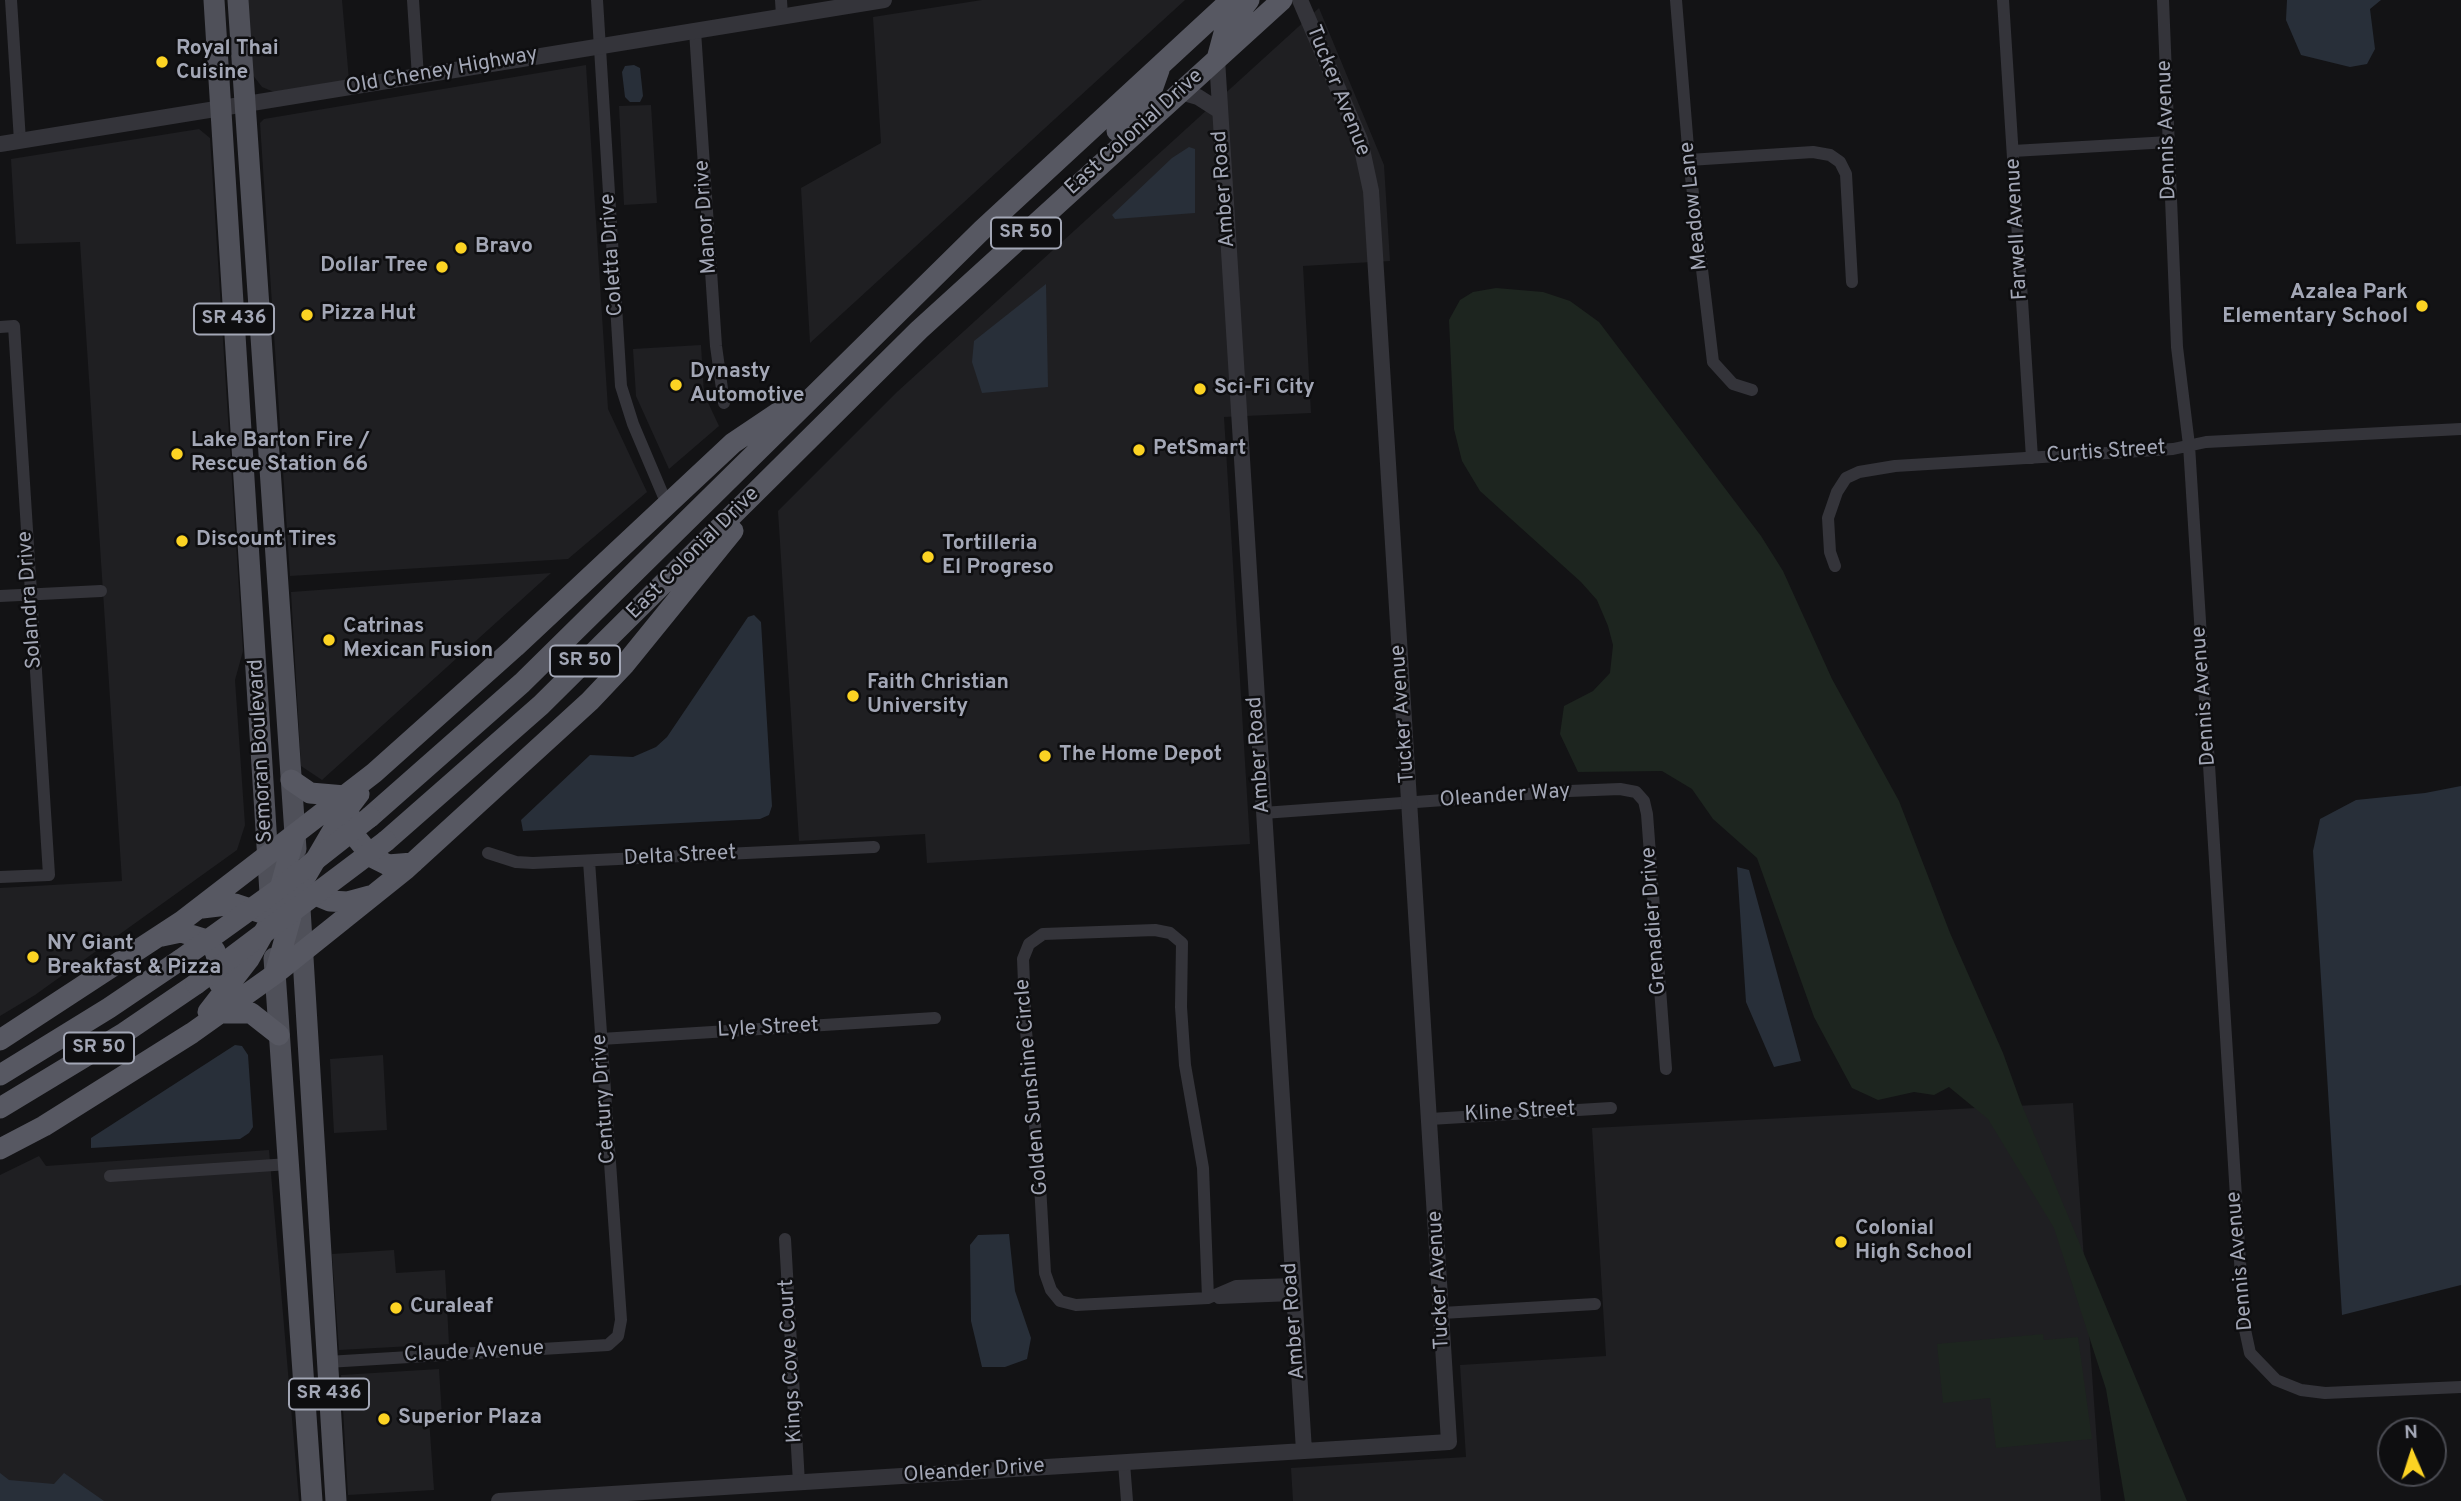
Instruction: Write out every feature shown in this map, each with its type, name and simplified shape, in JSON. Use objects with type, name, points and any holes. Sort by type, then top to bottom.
[{"type":"highway","name":"East Colonial Drive","points":[[0,1075],[180,960],[370,817],[522,683],[982,230],[1231,0]]},
{"type":"highway","points":[[1217,59],[1224,33],[1249,0]]},
{"type":"highway","name":"East Colonial Drive","points":[[0,1108],[196,984],[386,841],[541,705],[919,331],[1282,0]]},
{"type":"highway","points":[[1066,196],[1066,181],[1148,101],[1160,67]]},
{"type":"highway","points":[[919,331],[936,295],[982,230]]},
{"type":"highway","points":[[275,974],[279,925],[291,882],[347,802],[374,773],[515,648],[666,502],[733,443],[834,376]]},
{"type":"highway","points":[[216,1009],[275,974],[303,953],[413,863],[519,769],[625,664],[700,575],[776,474]]},
{"type":"highway","points":[[291,780],[310,793],[347,802]]},
{"type":"highway","points":[[347,802],[354,835],[372,858],[387,865],[413,863]]},
{"type":"highway","points":[[0,1040],[160,936],[295,834],[347,802]]},
{"type":"highway","points":[[268,856],[291,882],[330,901],[348,902],[378,892]]},
{"type":"highway","points":[[199,908],[235,904],[279,925],[303,953]]},
{"type":"highway","points":[[0,1149],[44,1125],[192,1033],[216,1009],[249,959],[279,925]]},
{"type":"highway","points":[[160,936],[193,933],[207,940],[215,951],[220,967],[216,1009]]},
{"type":"highway","points":[[216,1009],[251,1013],[279,1035]]},
{"type":"main road","name":"Semoran Boulevard","points":[[214,0],[233,108],[267,437],[295,834],[291,882],[303,953],[336,1501]]},
{"type":"main road","name":"Semoran Boulevard","points":[[237,0],[232,283],[268,856],[279,925]]},
{"type":"main road","points":[[232,283],[245,302],[252,411],[267,437]]},
{"type":"main road","points":[[244,468],[258,481],[259,496],[272,523]]},
{"type":"main road","name":"SR 436","points":[[275,974],[312,1501]]},
{"type":"street","points":[[11,0],[20,141]]},
{"type":"street","points":[[413,0],[418,76]]},
{"type":"street","name":"Coletta Drive","points":[[597,0],[621,386],[637,435],[666,502]]},
{"type":"street","name":"Old Cheney Highway","points":[[0,144],[695,31],[781,8],[884,0]]},
{"type":"street","name":"Tucker Avenue","points":[[1300,0],[1360,140],[1371,191],[1449,1442]]},
{"type":"street","name":"Meadow Lane","points":[[1676,0],[1689,160],[1713,362],[1733,384],[1752,390]]},
{"type":"street","name":"Farwell Avenue","points":[[2003,0],[2032,458]]},
{"type":"street","name":"Dennis Avenue","points":[[2163,0],[2178,347],[2189,445],[2244,1325],[2250,1353],[2276,1380],[2301,1390],[2326,1393],[2461,1387]]},
{"type":"street","name":"Manor Drive","points":[[695,31],[716,346],[724,403]]},
{"type":"street","name":"Amber Road","points":[[1217,59],[1304,1451]]},
{"type":"street","points":[[1181,92],[1198,97],[1220,111]]},
{"type":"street","points":[[2013,151],[2169,142]]},
{"type":"street","points":[[1689,160],[1813,152],[1830,155],[1840,162],[1846,174],[1852,282]]},
{"type":"street","name":"Solandra Drive","points":[[0,327],[14,326],[49,874],[0,877]]},
{"type":"street","name":"Curtis Street","points":[[1835,566],[1829,542],[1829,518],[1837,492],[1846,478],[1858,472],[1895,466],[2189,445],[2461,429]]},
{"type":"street","points":[[0,596],[101,591]]},
{"type":"street","name":"Oleander Way","points":[[1263,813],[1620,789]]},
{"type":"street","name":"Grenadier Drive","points":[[1620,789],[1636,792],[1644,801],[1647,814],[1666,1069]]},
{"type":"street","name":"Delta Street","points":[[488,853],[516,862],[589,861],[874,847]]},
{"type":"street","name":"Century Drive","points":[[589,861],[621,1320],[618,1336]]},
{"type":"street","name":"Golden Sunshine Circle","points":[[1208,1298],[1203,1168],[1185,1065],[1181,943],[1170,933],[1155,930],[1043,934],[1029,944],[1023,959],[1026,1031],[1043,1213],[1045,1273],[1051,1290],[1060,1301],[1076,1305],[1208,1298],[1293,1289]]},
{"type":"street","name":"Lyle Street","points":[[601,1039],[935,1018]]},
{"type":"street","name":"Kline Street","points":[[1430,1119],[1611,1108]]},
{"type":"street","points":[[110,1176],[289,1164]]},
{"type":"street","name":"Kings Cove Court","points":[[785,1239],[799,1483]]},
{"type":"street","points":[[1442,1313],[1595,1304]]},
{"type":"street","name":"Claude Avenue","points":[[327,1362],[608,1345],[618,1336]]},
{"type":"street","name":"Oleander Drive","points":[[499,1501],[1449,1442]]},
{"type":"street","points":[[1124,1463],[1127,1501]]},
{"type":"shaded area","points":[[247,0],[342,0],[349,80],[274,92],[262,87],[252,74]]},
{"type":"shaded area","points":[[982,0],[1185,0],[810,343],[801,188],[881,143],[873,17]]},
{"type":"shaded area","points":[[2287,0],[2381,0],[2370,9],[2375,49],[2367,64],[2350,67],[2301,55],[2286,20]]},
{"type":"shaded area","points":[[1319,8],[1384,165],[1390,261],[1303,266],[1311,413],[1224,417],[1250,844],[927,863],[925,834],[799,841],[778,511],[897,392]]},
{"type":"shaded area","points":[[586,65],[608,409],[647,492],[568,559],[290,576],[260,123],[264,119]]},
{"type":"shaded area","points":[[634,65],[640,68],[643,96],[640,102],[630,102],[625,97],[622,72],[625,66]]},
{"type":"shaded area","points":[[651,105],[657,203],[624,205],[619,106]]},
{"type":"shaded area","points":[[199,129],[210,138],[243,651],[235,680],[245,825],[237,850],[35,995],[0,1016],[0,888],[122,881],[80,242],[16,244],[11,159]]},
{"type":"shaded area","points":[[1189,147],[1195,149],[1195,213],[1115,219],[1112,215],[1172,158]]},
{"type":"shaded area","points":[[1046,284],[1048,387],[982,393],[972,362],[974,341]]},
{"type":"shaded area","points":[[1496,288],[1543,292],[1570,301],[1599,322],[1761,536],[1783,571],[1832,679],[1899,801],[1950,933],[2003,1053],[2021,1103],[2187,1501],[2125,1501],[2106,1389],[2054,1228],[1988,1119],[1949,1087],[1934,1095],[1914,1092],[1878,1100],[1852,1088],[1814,1017],[1757,858],[1713,819],[1692,789],[1662,771],[1578,772],[1560,734],[1564,706],[1593,691],[1610,673],[1613,645],[1608,626],[1597,600],[1581,582],[1480,491],[1462,461],[1454,429],[1449,320],[1460,300],[1473,292]]},
{"type":"shaded area","points":[[701,345],[704,394],[719,426],[669,469],[636,396],[633,349]]},
{"type":"shaded area","points":[[551,573],[322,780],[301,766],[291,592]]},
{"type":"shaded area","points":[[754,615],[761,622],[772,806],[769,815],[760,819],[523,831],[521,820],[590,755],[633,757],[656,747],[667,737],[748,617]]},
{"type":"shaded area","points":[[2461,786],[2461,1285],[2342,1315],[2313,851],[2320,819],[2356,800],[2425,793]]},
{"type":"shaded area","points":[[1737,867],[1749,870],[1801,1061],[1774,1067],[1746,1002]]},
{"type":"shaded area","points":[[235,1045],[242,1046],[248,1055],[253,1127],[249,1133],[240,1139],[91,1148],[91,1138]]},
{"type":"shaded area","points":[[383,1055],[387,1130],[334,1133],[330,1059]]},
{"type":"shaded area","name":"Colonial High School","points":[[2073,1103],[2101,1501],[1293,1501],[1291,1468],[1466,1457],[1460,1365],[1606,1356],[1592,1128]]},
{"type":"shaded area","points":[[269,1150],[299,1501],[0,1501],[0,1175],[39,1156],[46,1166]]},
{"type":"shaded area","points":[[1009,1234],[1015,1291],[1031,1338],[1027,1359],[1005,1367],[982,1367],[971,1321],[970,1245],[978,1235]]},
{"type":"shaded area","points":[[394,1250],[396,1273],[445,1270],[449,1344],[339,1350],[332,1254]]},
{"type":"shaded area","points":[[2043,1334],[2044,1340],[2078,1337],[2092,1439],[1996,1448],[1990,1398],[1943,1403],[1937,1344]]},
{"type":"shaded area","name":"Superior Plaza","points":[[439,1369],[442,1417],[429,1418],[434,1490],[348,1495],[341,1375]]},
{"type":"shaded area","points":[[0,1473],[9,1480],[54,1484],[64,1473],[104,1501],[0,1501]]},
{"type":"place","name":"Royal Thai Cuisine","points":[[162,62]]},
{"type":"place","name":"Bravo","points":[[461,248]]},
{"type":"place","name":"Dollar Tree","points":[[442,267]]},
{"type":"place","name":"Azalea Park Elementary School","points":[[2422,306]]},
{"type":"place","name":"Pizza Hut","points":[[307,315]]},
{"type":"place","name":"Dynasty Automotive","points":[[676,385]]},
{"type":"place","name":"Sci-Fi City","points":[[1200,389]]},
{"type":"place","name":"PetSmart","points":[[1139,450]]},
{"type":"place","name":"Lake Barton Fire / Rescue Station 66","points":[[177,454]]},
{"type":"place","name":"Discount Tires","points":[[182,541]]},
{"type":"place","name":"Tortilleria El Progreso","points":[[928,557]]},
{"type":"place","name":"Catrinas Mexican Fusion","points":[[329,640]]},
{"type":"place","name":"Faith Christian University","points":[[853,696]]},
{"type":"place","name":"The Home Depot","points":[[1045,756]]},
{"type":"place","name":"NY Giant Breakfast & Pizza","points":[[33,957]]},
{"type":"place","name":"Colonial High School","points":[[1841,1242]]},
{"type":"place","name":"Curaleaf","points":[[396,1308]]},
{"type":"place","name":"Superior Plaza","points":[[384,1419]]}]
